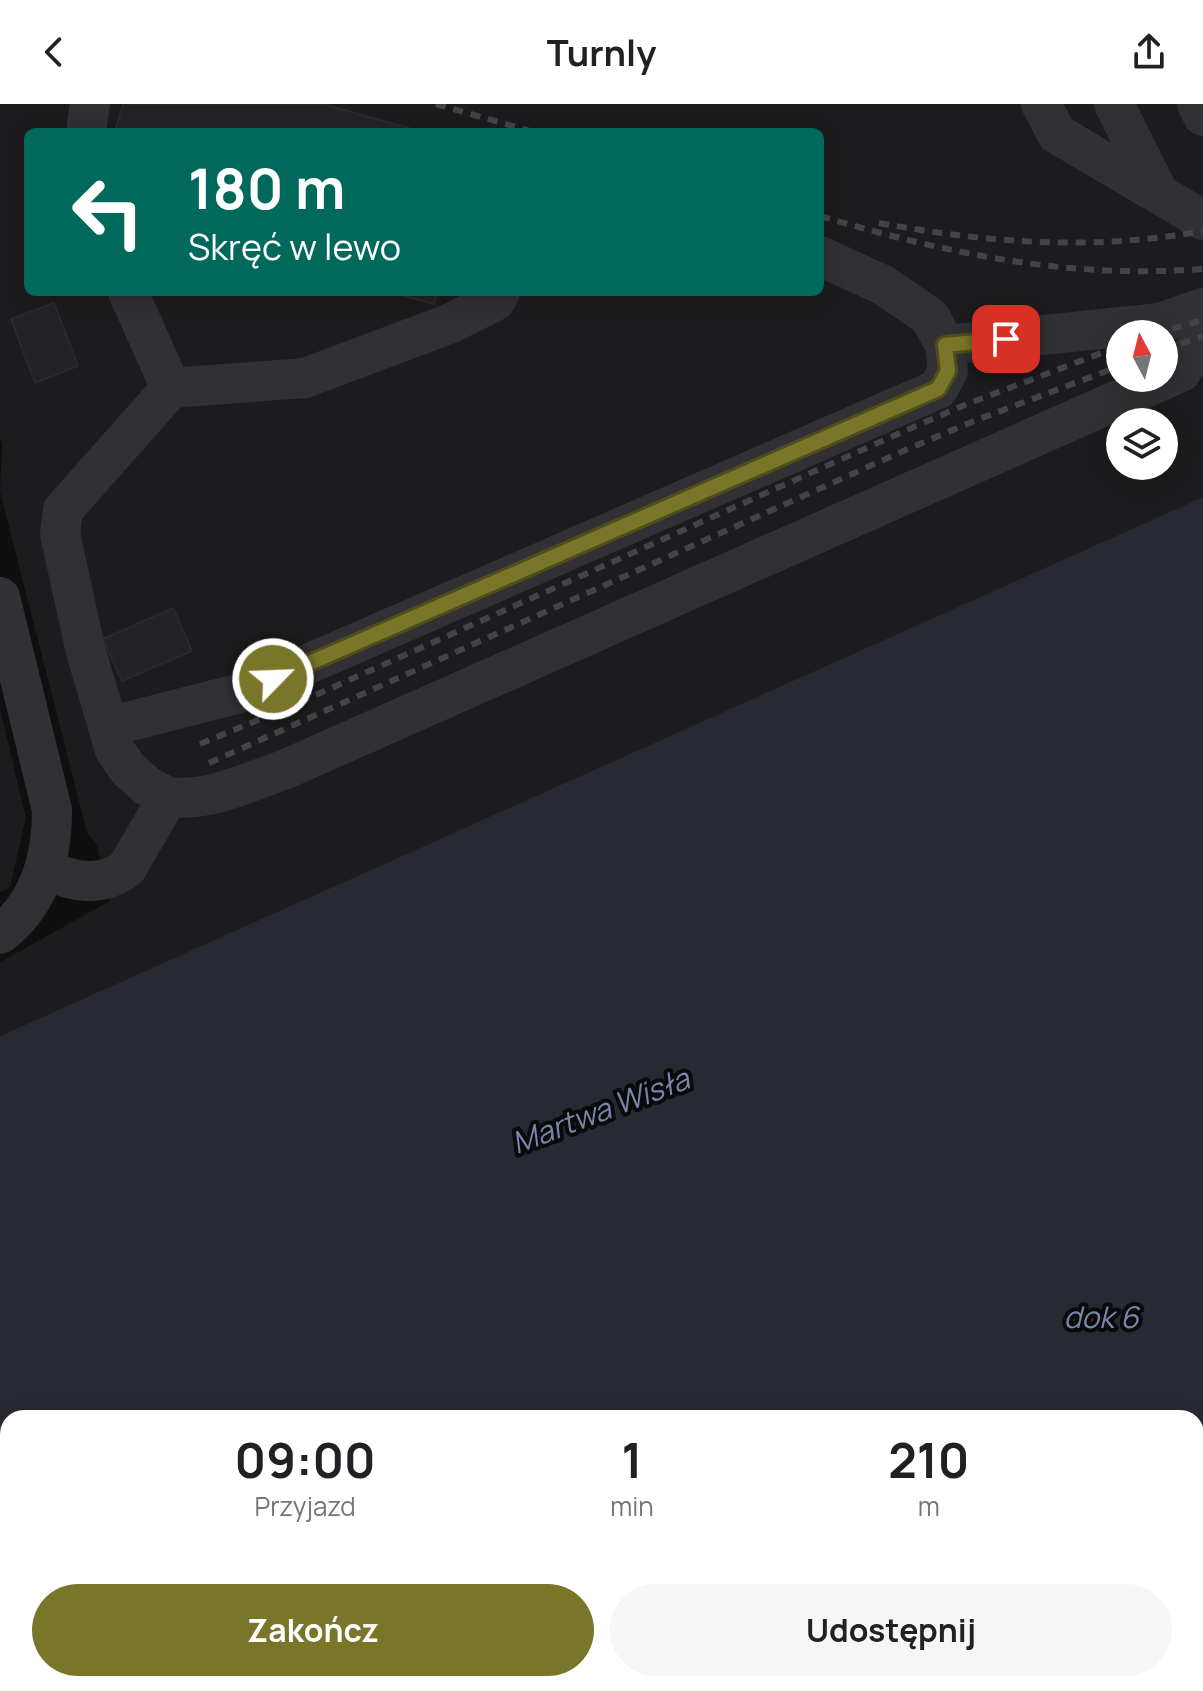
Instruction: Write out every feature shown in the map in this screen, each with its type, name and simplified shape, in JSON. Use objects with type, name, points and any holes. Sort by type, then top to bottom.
[{"type":"street","points":[[87,128],[90,104]]},
{"type":"street","points":[[1041,104],[1057,134],[1203,220]]},
{"type":"street","points":[[1114,104],[1159,194]]},
{"type":"street","points":[[1197,104],[1203,116]]},
{"type":"street","points":[[108,727],[244,692],[938,389],[948,371],[945,345],[930,317],[883,285],[824,258]]},
{"type":"street","points":[[130,296],[171,388]]},
{"type":"street","points":[[498,296],[495,301],[449,324],[305,378],[171,388],[63,510],[60,534],[86,652],[108,727],[115,750],[128,769],[147,786],[168,797],[181,799],[204,795],[286,769],[1192,379],[1203,337]]},
{"type":"street","points":[[945,345],[1160,323],[1203,308]]},
{"type":"street","points":[[0,597],[52,810],[52,845],[46,870],[30,901],[0,934]]},
{"type":"street","points":[[46,870],[67,879],[88,882],[118,875],[127,868],[168,797]]},
{"type":"shaded area","points":[[0,104],[1203,104],[1203,497],[0,1036],[0,962],[110,901],[97,845],[87,833],[0,491]]},
{"type":"shaded area","points":[[0,709],[26,818],[10,887],[0,892]]},
{"type":"water","points":[[1203,497],[1203,1410],[0,1410],[0,1036]]},
{"type":"building","points":[[123,104],[323,104],[409,128],[116,128]]},
{"type":"building","points":[[405,296],[437,296],[434,304]]},
{"type":"building","points":[[54,303],[78,366],[35,383],[11,319]]},
{"type":"building","points":[[173,608],[192,651],[122,681],[103,639]]},
{"type":"railway","points":[[436,104],[519,128]]},
{"type":"railway","points":[[824,217],[915,242],[1056,267],[1153,271],[1203,269]]},
{"type":"railway","points":[[879,223],[1001,240],[1081,243],[1203,231]]},
{"type":"railway","points":[[1178,327],[1203,320]]},
{"type":"railway","points":[[1178,345],[1203,336]]},
{"type":"railway","points":[[200,744],[902,432],[1106,351]]},
{"type":"railway","points":[[209,763],[910,448],[1106,371]]},
{"type":"route","points":[[273,679],[938,389],[948,371],[945,345],[1006,339]]},
{"type":"water label","name":"Martwa Wisła","points":[[600,1110]]},
{"type":"water label","name":"dok 6","points":[[1101,1316]]}]
